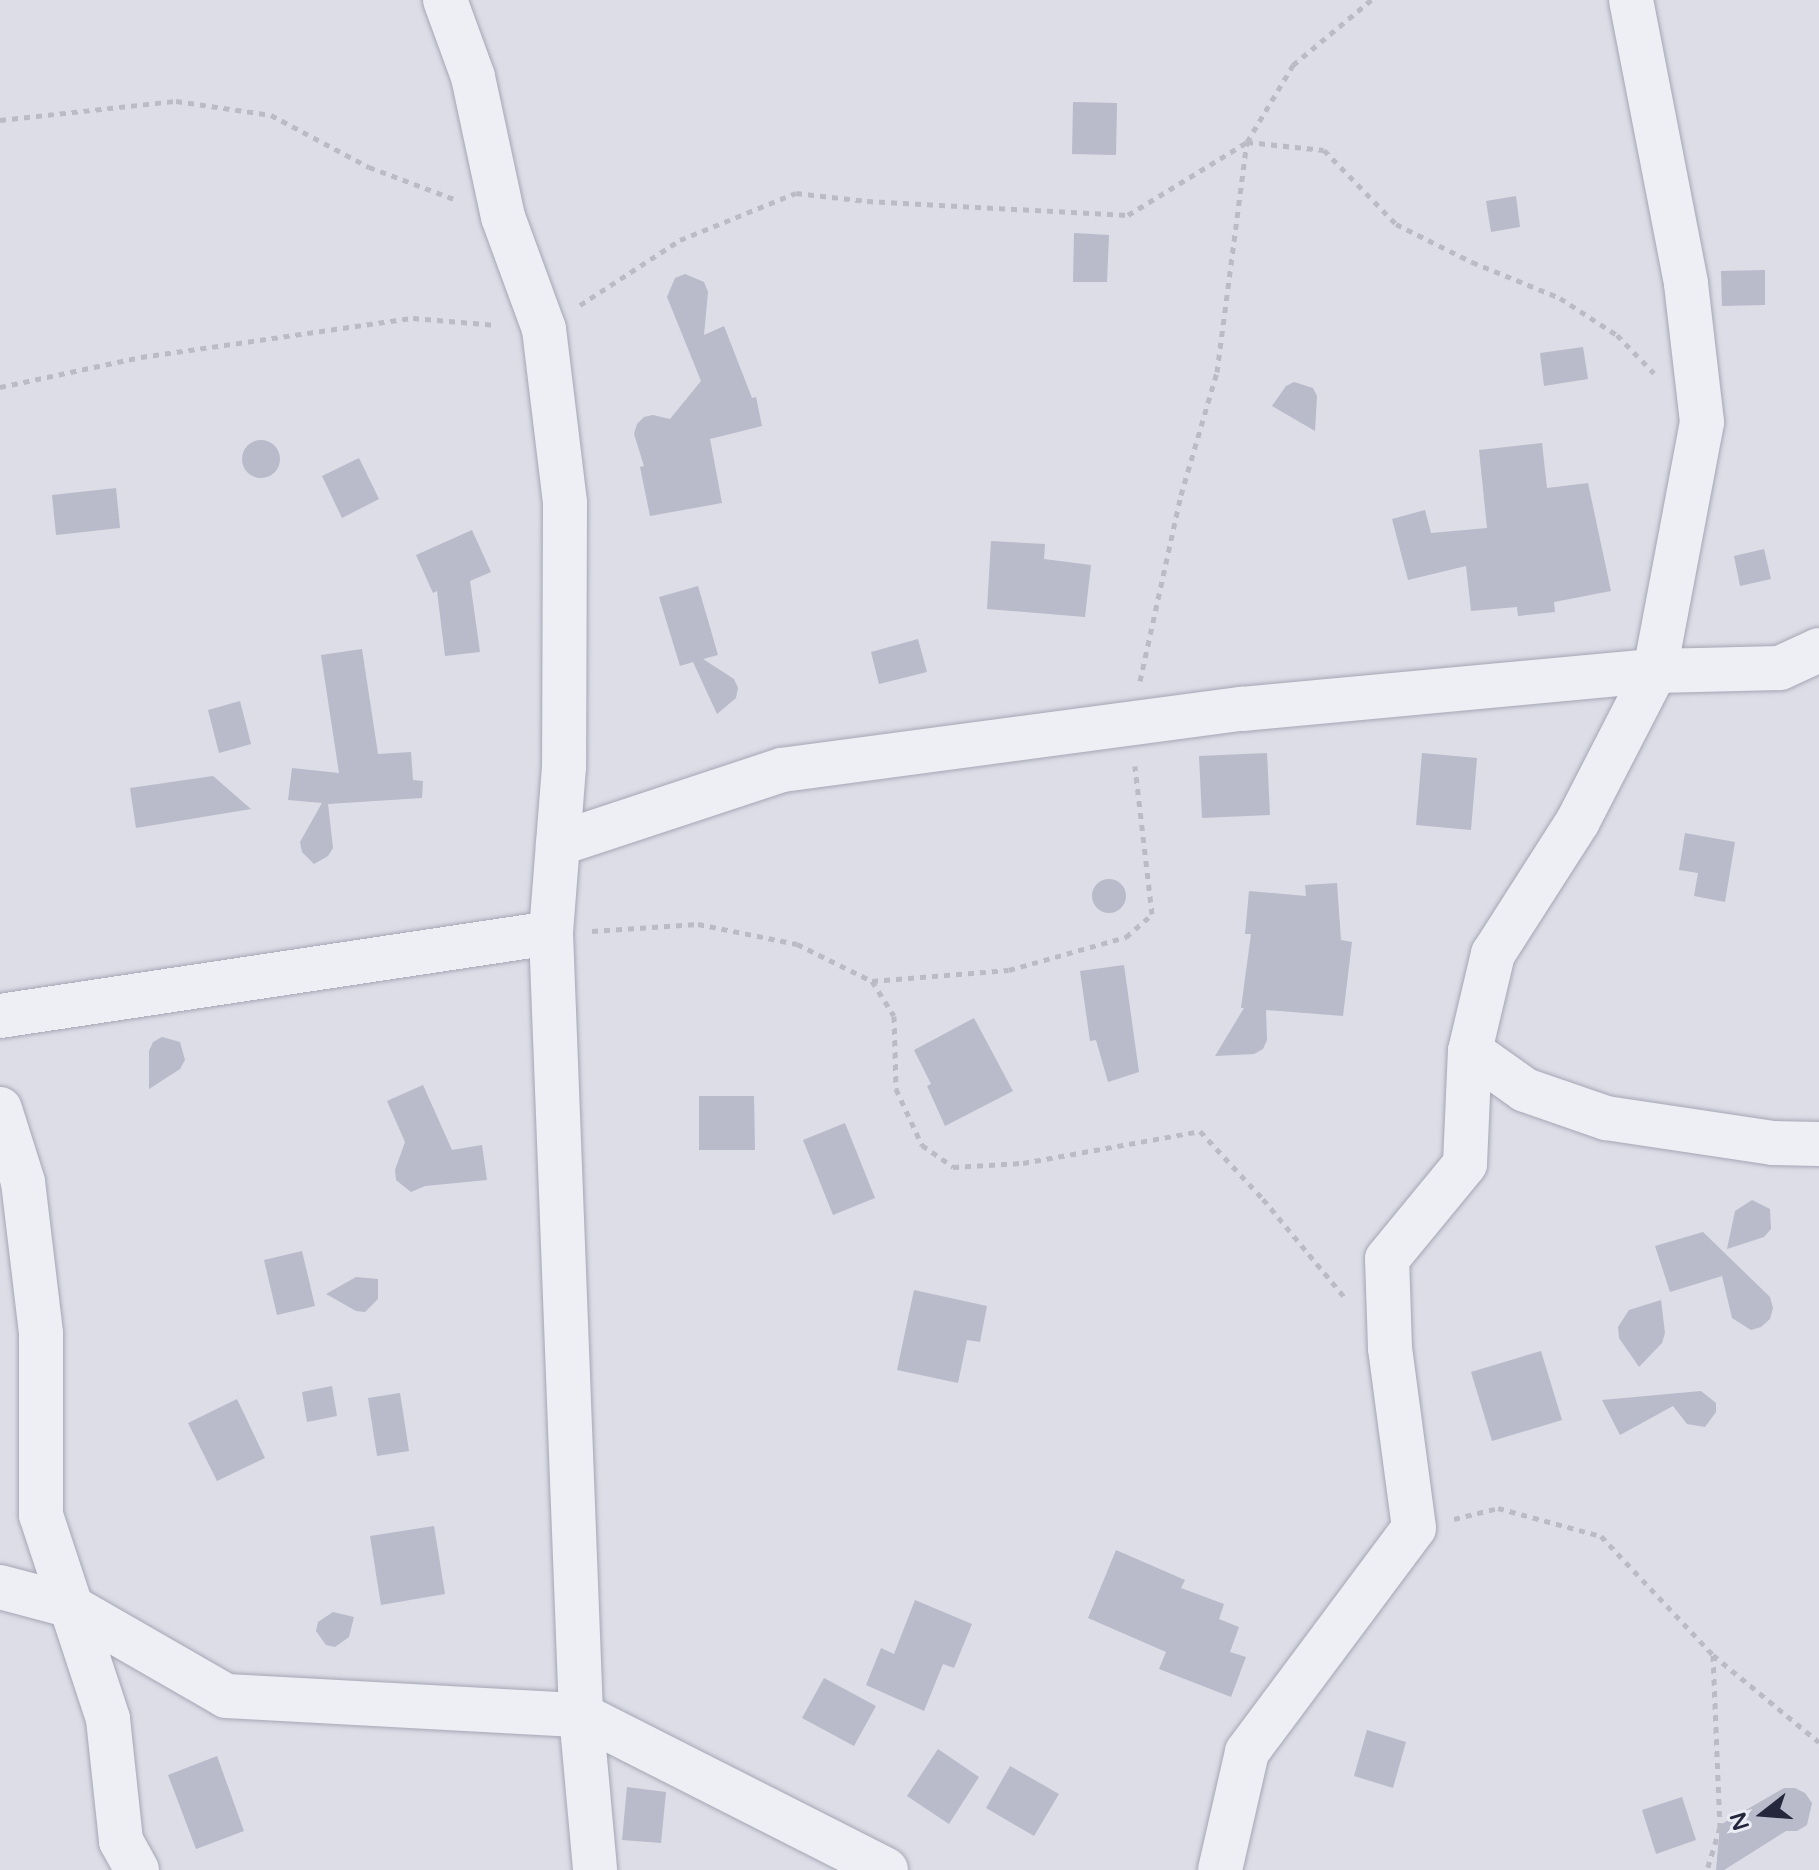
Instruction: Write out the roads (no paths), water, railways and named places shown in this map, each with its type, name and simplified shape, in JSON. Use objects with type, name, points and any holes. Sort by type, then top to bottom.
[{"type":"street","points":[[445,0],[473,77],[503,217],[544,329],[565,502],[564,767],[551,933],[581,1715],[595,1870]]},
{"type":"street","points":[[1220,1870],[1247,1752],[1414,1528],[1390,1348],[1387,1259],[1465,1164],[1470,1051],[1493,954],[1578,821],[1655,671],[1702,422],[1686,283],[1631,0]]},
{"type":"street","points":[[558,844],[782,770],[1242,709],[1655,671],[1780,668],[1819,650]]},
{"type":"street","points":[[0,1016],[551,933]]},
{"type":"street","points":[[1470,1051],[1525,1090],[1606,1118],[1773,1143],[1819,1144]]},
{"type":"street","points":[[0,1109],[23,1182],[41,1334],[41,1515],[68,1605],[108,1719],[121,1841],[137,1870]]},
{"type":"street","points":[[0,1587],[68,1605],[226,1696],[581,1715],[886,1870]]}]
